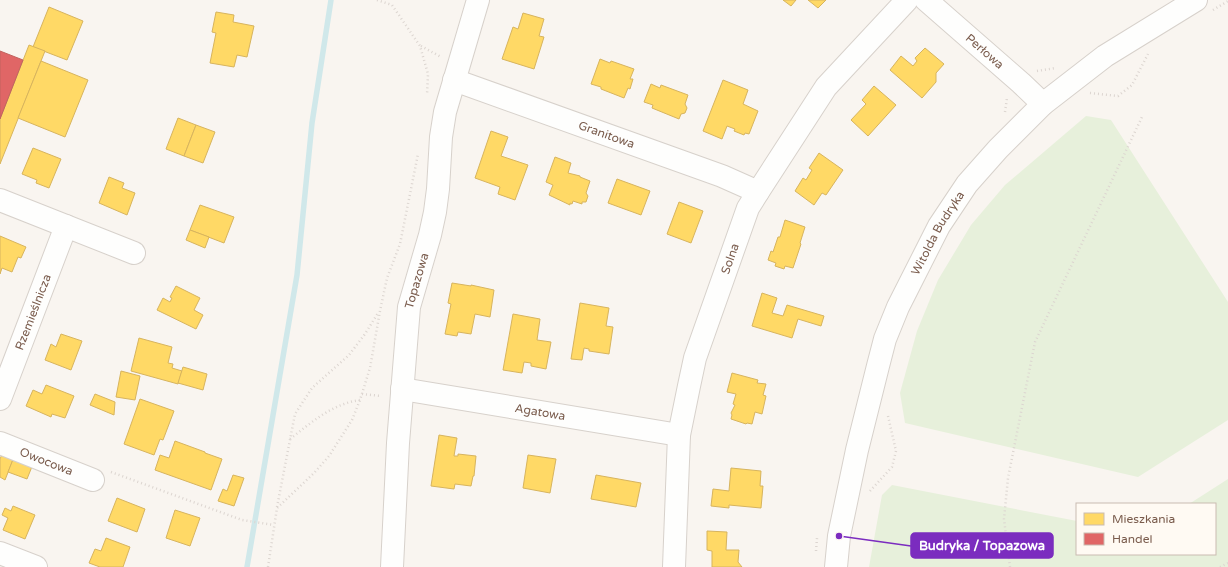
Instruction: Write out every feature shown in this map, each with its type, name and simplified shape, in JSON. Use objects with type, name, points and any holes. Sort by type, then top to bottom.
[{"type":"street","name":"Topazowa","points":[[392,567],[398,443],[409,307],[430,235],[435,212],[444,112],[478,0]]},
{"type":"street","name":"Solna","points":[[674,567],[679,435],[695,358],[748,208],[826,87],[907,0]]},
{"type":"street","name":"Perłowa","points":[[926,0],[1021,83],[1042,104]]},
{"type":"street","name":"Witolda Budryka","points":[[836,567],[839,536],[863,427],[885,339],[898,307],[939,226],[968,184],[998,149],[1042,104],[1105,56],[1196,0]]},
{"type":"street","name":"Granitowa","points":[[454,80],[722,176],[758,192]]},
{"type":"street","points":[[0,200],[134,253]]},
{"type":"street","name":"Rzemieślnicza","points":[[0,398],[66,226]]},
{"type":"street","name":"Agatowa","points":[[402,389],[679,435]]},
{"type":"street","name":"Owocowa","points":[[0,442],[93,480]]},
{"type":"street","points":[[0,553],[36,567]]},
{"type":"path","points":[[377,0],[392,5],[420,46],[428,74],[427,96]]},
{"type":"path","points":[[1088,94],[1092,93],[1118,96],[1132,85]]},
{"type":"path","points":[[1010,567],[1004,519],[1008,478],[1035,342],[1142,117]]},
{"type":"path","points":[[277,508],[314,473],[329,456],[352,420],[360,400],[370,368],[387,278],[400,244],[419,150]]},
{"type":"path","points":[[268,567],[289,439],[295,414],[312,388],[349,355],[380,311]]},
{"type":"path","points":[[289,439],[326,412],[347,402],[360,400]]},
{"type":"path","points":[[867,496],[892,467],[895,457],[896,451],[886,411]]},
{"type":"path","points":[[93,480],[108,471],[242,520],[274,525]]},
{"type":"path","points":[[1220,567],[1228,563]]},
{"type":"green space","points":[[1086,116],[1111,120],[1228,302],[1228,420],[1138,477],[905,423],[900,393],[917,331],[938,280],[971,225],[1005,185]]},
{"type":"green space","points":[[1228,479],[1228,567],[869,567],[882,495],[892,485],[1076,521],[1076,555],[1216,555],[1216,503],[1191,503]]},
{"type":"building: Mieszkania","points":[[783,0],[796,0],[791,6]]},
{"type":"building: Mieszkania","points":[[808,0],[826,0],[818,8]]},
{"type":"building: Mieszkania","points":[[49,7],[83,21],[67,60],[33,47]]},
{"type":"building: Mieszkania","points":[[216,12],[234,15],[233,22],[254,26],[247,57],[237,55],[234,67],[210,63],[216,33],[212,32]]},
{"type":"building: Mieszkania","points":[[523,13],[544,19],[539,36],[544,37],[534,69],[502,59],[513,27],[518,29]]},
{"type":"building: Mieszkania","points":[[29,45],[45,51],[0,164],[0,119]]},
{"type":"building: Mieszkania","points":[[925,48],[944,64],[936,73],[936,82],[922,98],[890,70],[901,56],[913,66],[917,61],[915,58]]},
{"type":"building: Mieszkania","points":[[600,59],[634,69],[630,79],[633,79],[630,89],[628,88],[624,98],[591,84]]},
{"type":"building: Mieszkania","points":[[41,61],[88,80],[65,137],[18,118]]},
{"type":"building: Mieszkania","points":[[723,80],[748,90],[743,104],[758,111],[749,134],[745,133],[744,135],[727,126],[722,139],[703,131]]},
{"type":"building: Mieszkania","points":[[651,84],[660,88],[661,85],[688,95],[685,104],[687,108],[685,113],[681,114],[679,119],[652,108],[653,105],[644,102]]},
{"type":"building: Mieszkania","points":[[874,86],[896,105],[868,136],[851,120],[866,104],[862,100]]},
{"type":"building: Mieszkania","points":[[178,118],[196,125],[184,156],[166,149]]},
{"type":"building: Mieszkania","points":[[196,125],[215,132],[203,163],[184,156]]},
{"type":"building: Mieszkania","points":[[491,131],[508,137],[501,156],[528,165],[515,200],[498,194],[500,187],[475,178]]},
{"type":"building: Mieszkania","points":[[33,148],[61,159],[49,188],[36,183],[37,180],[22,174]]},
{"type":"building: Mieszkania","points":[[819,153],[843,170],[826,195],[822,193],[814,205],[795,191],[803,178],[806,180],[812,170],[809,168]]},
{"type":"building: Mieszkania","points":[[555,157],[571,163],[568,173],[580,176],[590,181],[586,193],[588,196],[586,202],[582,202],[582,204],[573,201],[570,205],[549,195],[553,185],[546,182]]},
{"type":"building: Mieszkania","points":[[109,177],[124,183],[122,188],[135,193],[127,215],[99,203]]},
{"type":"building: Mieszkania","points":[[617,179],[650,191],[641,215],[608,203]]},
{"type":"building: Mieszkania","points":[[679,202],[703,211],[691,243],[667,234]]},
{"type":"building: Mieszkania","points":[[200,205],[234,217],[224,243],[190,230]]},
{"type":"building: Mieszkania","points":[[785,220],[805,227],[793,268],[785,266],[784,269],[775,266],[776,263],[768,260],[771,251],[773,252],[778,237],[780,237]]},
{"type":"building: Mieszkania","points":[[190,230],[209,237],[205,248],[186,240]]},
{"type":"building: Mieszkania","points":[[0,236],[26,247],[21,258],[18,257],[12,272],[2,268],[0,274]]},
{"type":"building: Mieszkania","points":[[452,283],[494,290],[490,317],[475,314],[471,334],[458,332],[457,336],[445,334],[451,304],[448,303]]},
{"type":"building: Mieszkania","points":[[176,286],[200,298],[194,310],[203,315],[196,329],[157,310],[163,298],[170,302],[172,298],[170,297]]},
{"type":"building: Mieszkania","points":[[762,293],[777,298],[772,313],[783,316],[787,305],[824,316],[821,326],[798,319],[792,338],[752,326]]},
{"type":"building: Mieszkania","points":[[580,303],[609,308],[606,326],[613,327],[609,354],[589,351],[589,349],[584,348],[582,360],[571,359]]},
{"type":"building: Mieszkania","points":[[513,314],[540,319],[537,340],[551,342],[546,369],[531,366],[531,363],[524,362],[522,373],[503,370]]},
{"type":"building: Mieszkania","points":[[61,334],[82,341],[71,370],[45,360],[51,344],[56,347]]},
{"type":"building: Mieszkania","points":[[139,338],[172,347],[168,363],[173,364],[172,368],[182,371],[178,384],[131,371]]},
{"type":"building: Mieszkania","points":[[183,367],[207,374],[203,390],[178,383]]},
{"type":"building: Mieszkania","points":[[121,371],[140,376],[135,400],[116,397]]},
{"type":"building: Mieszkania","points":[[732,373],[758,380],[757,383],[766,384],[763,395],[766,396],[762,414],[755,412],[752,424],[746,424],[731,419],[736,394],[727,392]]},
{"type":"building: Mieszkania","points":[[46,385],[74,396],[65,418],[52,414],[51,417],[26,406],[33,390],[42,394]]},
{"type":"building: Mieszkania","points":[[95,394],[115,402],[114,415],[90,405]]},
{"type":"building: Mieszkania","points":[[140,399],[174,411],[163,440],[160,439],[154,455],[124,444]]},
{"type":"building: Mieszkania","points":[[439,435],[457,438],[454,456],[458,456],[458,454],[476,456],[474,476],[471,486],[455,484],[454,489],[431,486]]},
{"type":"building: Mieszkania","points":[[175,441],[222,459],[211,490],[155,470],[160,455],[169,458]]},
{"type":"building: Mieszkania","points":[[3,452],[14,457],[5,480],[0,477],[0,459]]},
{"type":"building: Mieszkania","points":[[528,455],[556,459],[550,493],[523,488]]},
{"type":"building: Mieszkania","points":[[14,457],[33,464],[27,479],[8,472]]},
{"type":"building: Mieszkania","points":[[731,468],[761,471],[760,486],[763,486],[761,508],[729,505],[729,508],[711,506],[713,489],[729,491]]},
{"type":"building: Mieszkania","points":[[233,475],[244,478],[234,506],[218,501],[223,489],[227,491]]},
{"type":"building: Mieszkania","points":[[596,475],[641,483],[636,507],[591,499]]},
{"type":"building: Mieszkania","points":[[117,498],[145,509],[137,532],[108,521]]},
{"type":"building: Mieszkania","points":[[13,506],[35,515],[25,539],[3,530],[8,518],[2,515],[5,508],[11,511]]},
{"type":"building: Mieszkania","points":[[175,510],[200,518],[190,546],[166,538]]},
{"type":"building: Mieszkania","points":[[707,531],[727,532],[726,550],[739,550],[738,562],[742,567],[712,567],[712,551],[707,550]]},
{"type":"building: Mieszkania","points":[[106,538],[130,547],[123,567],[100,567],[89,563],[95,549],[101,551]]},
{"type":"building: Handel","points":[[0,51],[23,60],[0,119]]},
{"type":"waterway","points":[[247,567],[297,275],[312,123],[331,0]]},
{"type":"place","name":"Budryka / Topazowa","points":[[839,536]]}]
